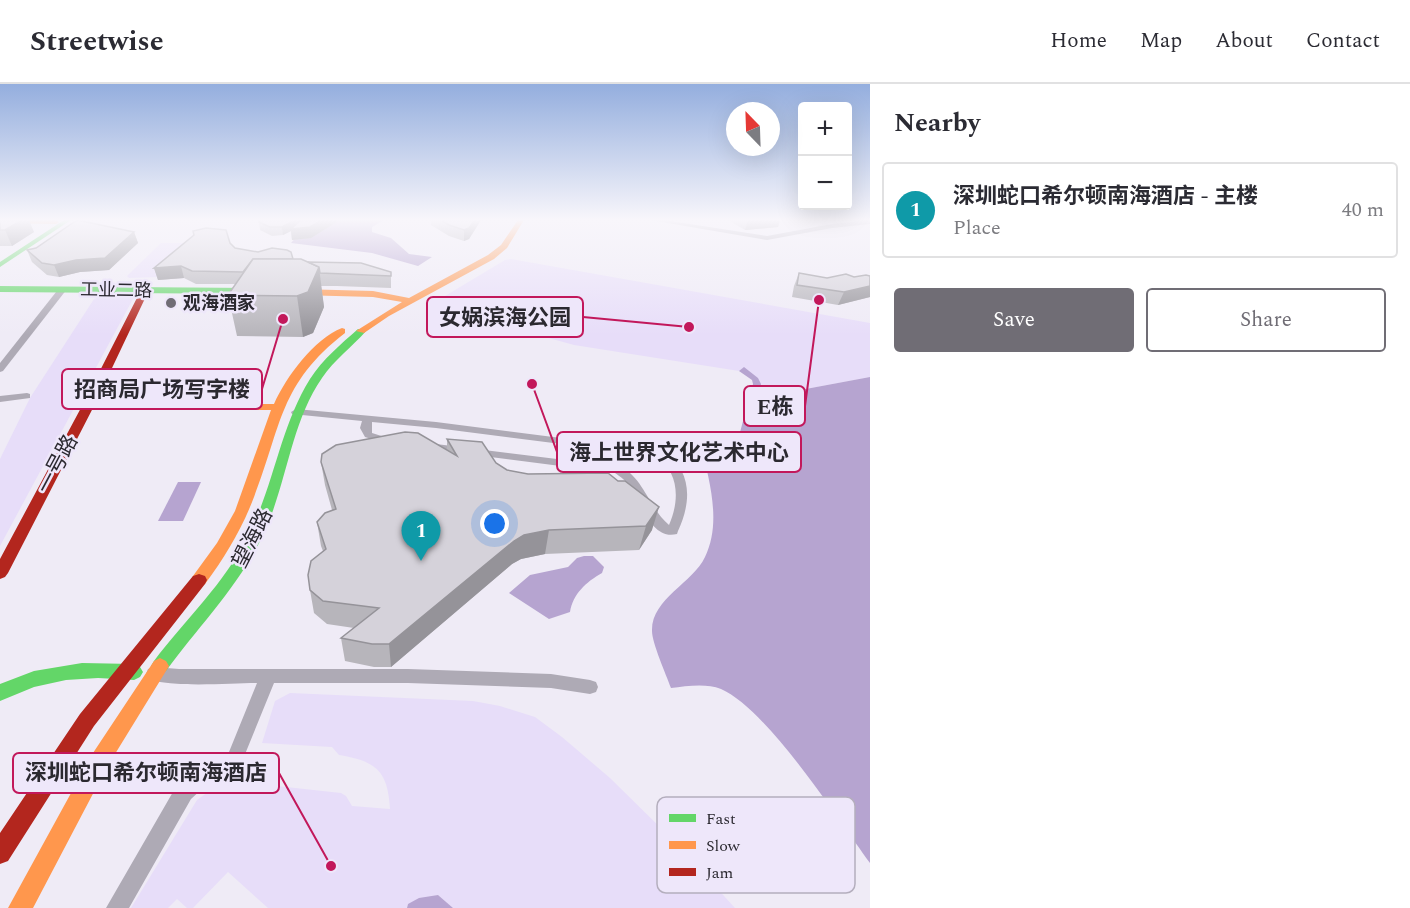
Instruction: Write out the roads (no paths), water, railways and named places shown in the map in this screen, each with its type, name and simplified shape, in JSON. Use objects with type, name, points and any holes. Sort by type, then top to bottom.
[{"type":"main road","name":"望海路","points":[[0,853],[52,771],[98,705],[190,594],[231,535],[251,485],[276,407],[292,380],[316,351],[344,330],[425,290],[480,258]]},
{"type":"main road","name":"工业二路","points":[[0,289],[357,293],[407,299]]},
{"type":"main road","name":"一号路","points":[[0,573],[88,406],[145,290]]},
{"type":"main road","name":"望海路","points":[[20,908],[104,754],[154,674],[220,594],[256,536],[269,506],[296,412],[319,370],[338,350],[366,327],[407,299]]},
{"type":"main road","points":[[88,406],[276,407]]},
{"type":"main road","points":[[0,693],[37,675],[56,670],[90,668],[154,674]]},
{"type":"street","points":[[0,369],[63,289]]},
{"type":"street","points":[[0,399],[27,396]]},
{"type":"street","points":[[296,412],[368,418],[659,453],[676,468],[683,500],[680,519],[672,531],[663,528],[631,480],[618,470],[410,444],[369,436],[364,427],[368,418]]},
{"type":"street","points":[[154,674],[408,676],[551,681],[590,687]]},
{"type":"street","points":[[117,908],[184,792],[210,770],[235,759],[268,676]]},
{"type":"place","name":"E栋","points":[[819,300]]},
{"type":"place","name":"观海酒家","points":[[171,303]]},
{"type":"place","name":"招商局广场写字楼","points":[[283,319]]},
{"type":"place","name":"女娲滨海公园","points":[[689,327]]},
{"type":"place","name":"海上世界文化艺术中心","points":[[532,384]]},
{"type":"place","name":"深圳蛇口希尔顿南海酒店 - 主楼","points":[[421,561]]},
{"type":"place","name":"深圳蛇口希尔顿南海酒店","points":[[331,866]]}]
